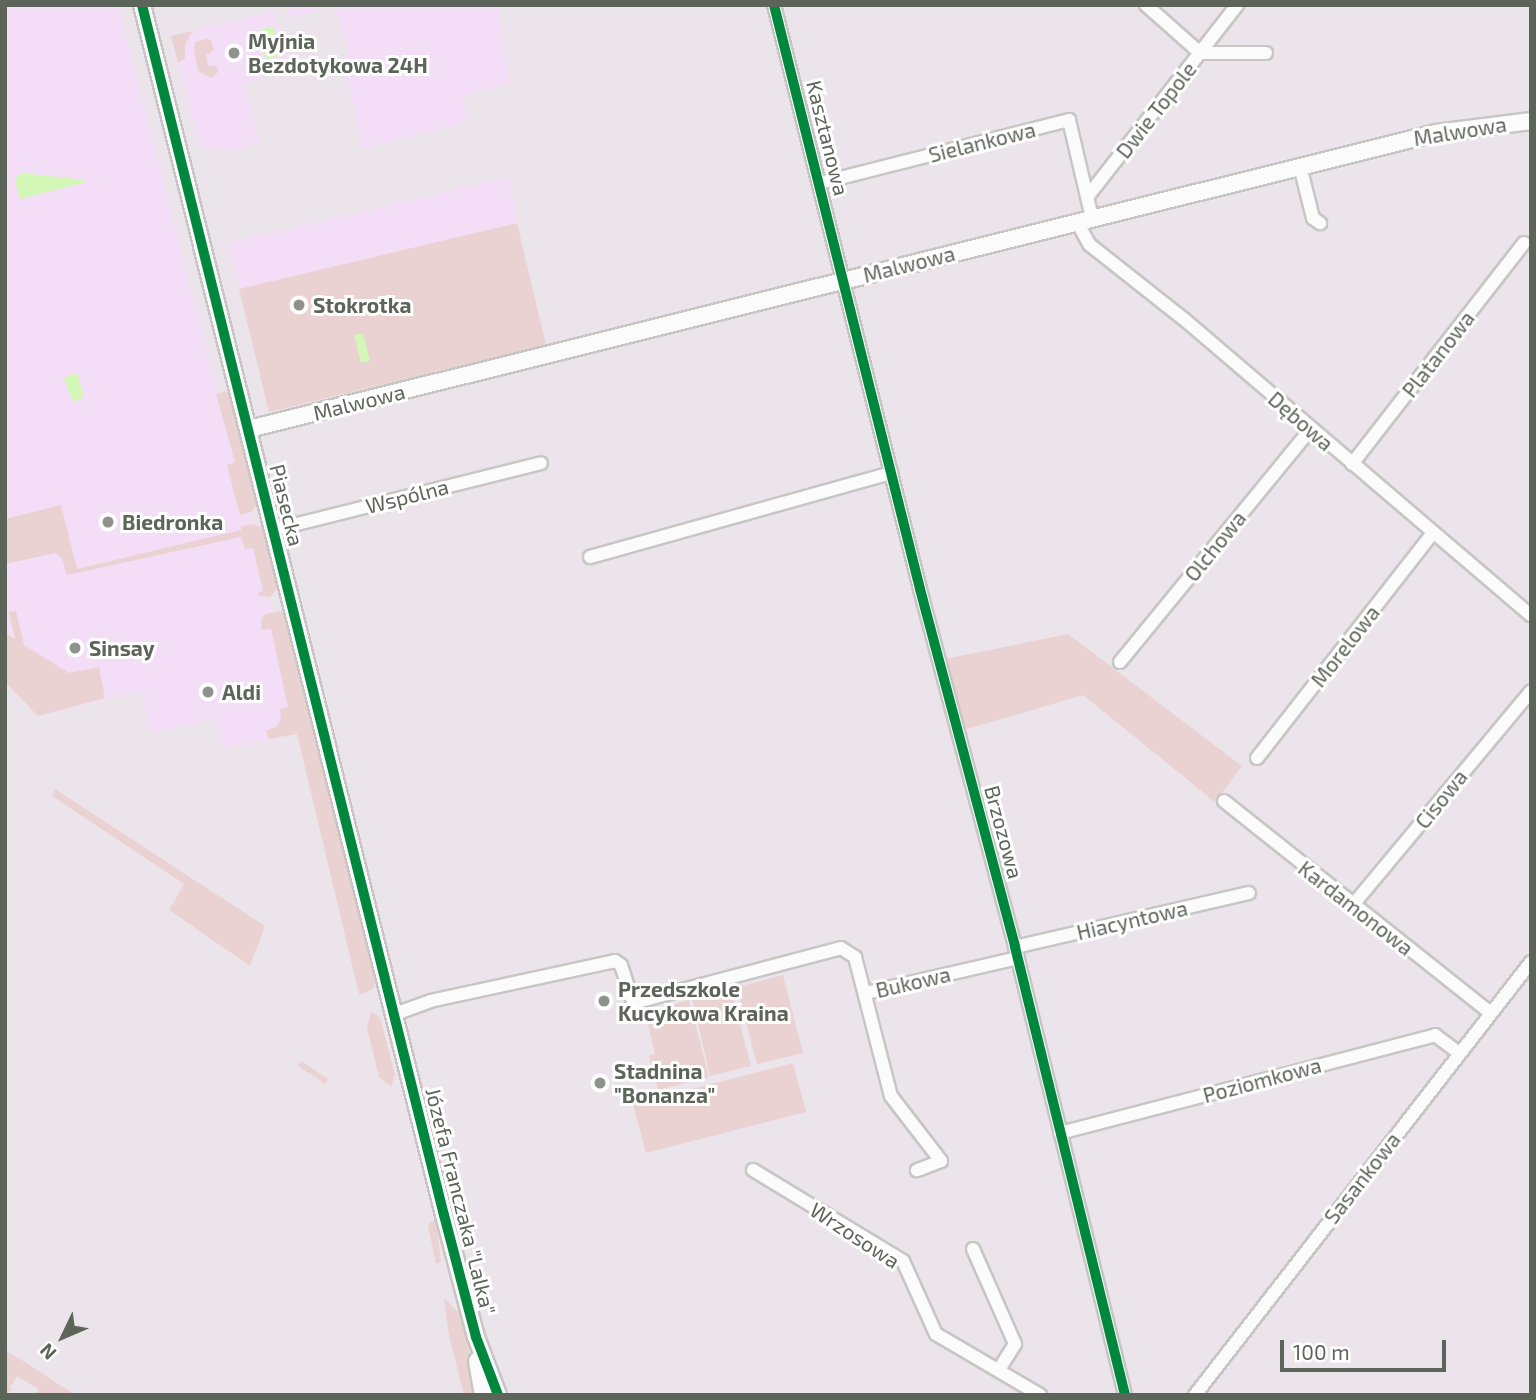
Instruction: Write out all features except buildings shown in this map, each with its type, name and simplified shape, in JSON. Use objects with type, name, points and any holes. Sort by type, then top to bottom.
[{"type":"street","name":"Piasecka","points":[[142,5],[395,1014]]},
{"type":"street","name":"Kasztanowa","points":[[774,5],[844,280]]},
{"type":"street","points":[[1146,5],[1200,53],[1266,53]]},
{"type":"street","name":"Dwie Topole","points":[[1088,196],[1237,5]]},
{"type":"street","name":"Sielankowa","points":[[820,183],[1069,120],[1088,196]]},
{"type":"street","name":"Malwowa","points":[[248,429],[1300,166],[1456,129],[1531,121]]},
{"type":"street","points":[[1300,166],[1314,218],[1320,223]]},
{"type":"street","points":[[1084,220],[1088,196]]},
{"type":"street","name":"Dębowa","points":[[1084,220],[1090,245],[1185,320],[1310,430],[1531,615]]},
{"type":"street","name":"Platanowa","points":[[1352,464],[1524,243]]},
{"type":"street","name":"Brzozowa","points":[[844,280],[891,473],[1016,953],[1125,1395]]},
{"type":"street","name":"Olchowa","points":[[1120,662],[1310,430]]},
{"type":"street","name":"Wspólna","points":[[273,530],[541,463]]},
{"type":"street","points":[[590,557],[891,473]]},
{"type":"street","name":"Morelowa","points":[[1257,758],[1433,533]]},
{"type":"street","name":"Cisowa","points":[[1352,906],[1531,691]]},
{"type":"street","name":"Kardamonowa","points":[[1224,801],[1489,1013]]},
{"type":"street","name":"Hiacyntowa","points":[[1016,953],[1249,893]]},
{"type":"street","name":"Bukowa","points":[[395,1014],[430,1001],[615,961],[621,965],[633,1003],[841,948],[855,957],[866,993],[1016,953]]},
{"type":"street","name":"Sasankowa","points":[[1195,1395],[1531,962]]},
{"type":"street","points":[[866,993],[891,1096],[942,1161],[917,1170]]},
{"type":"street","name":"Józefa Franczaka \"Lalka\"","points":[[395,1014],[476,1338],[483,1395]]},
{"type":"street","name":"Poziomkowa","points":[[1060,1133],[1436,1035],[1459,1053]]},
{"type":"street","name":"Wrzosowa","points":[[752,1170],[903,1261],[936,1334],[1040,1395]]},
{"type":"street","points":[[974,1249],[1015,1344],[999,1370]]},
{"type":"street","name":"Józefa Franczaka \"Lalka\"","points":[[476,1338],[498,1395]]},
{"type":"shaded area","points":[[5,5],[118,5],[252,528],[280,644],[297,734],[223,749],[216,718],[151,733],[140,691],[38,716],[5,682]]},
{"type":"shaded area","points":[[287,5],[497,5],[511,84],[462,96],[468,122],[363,148],[342,59],[349,56],[335,7],[290,18]]},
{"type":"shaded area","points":[[273,11],[288,71],[244,83],[259,143],[235,149],[200,148],[171,36]]},
{"type":"shaded area","points":[[273,26],[281,55],[266,60],[258,31]]},
{"type":"shaded area","points":[[193,31],[185,44],[185,58],[178,63],[171,36]]},
{"type":"shaded area","points":[[211,40],[214,50],[206,55],[208,66],[216,66],[219,71],[212,78],[198,71],[194,49],[195,42]]},
{"type":"shaded area","points":[[21,173],[86,182],[20,199],[15,180]]},
{"type":"shaded area","points":[[508,177],[518,223],[358,261],[390,382],[269,412],[228,243]]},
{"type":"shaded area","points":[[517,223],[546,345],[269,412],[239,289]]},
{"type":"shaded area","points":[[363,333],[370,361],[361,363],[354,335]]},
{"type":"shaded area","points":[[77,373],[84,397],[73,402],[64,378]]},
{"type":"shaded area","points":[[225,391],[231,394],[259,502],[252,511],[240,515],[227,465],[235,462],[216,394]]},
{"type":"shaded area","points":[[61,505],[77,569],[241,530],[241,526],[253,524],[266,529],[279,574],[276,576],[277,589],[270,597],[259,596],[258,593],[263,591],[253,548],[245,549],[241,537],[67,575],[62,558],[55,553],[5,564],[5,519]]},
{"type":"shaded area","points":[[16,611],[24,645],[69,673],[99,667],[105,698],[38,716],[5,682],[5,633],[15,639],[9,612]]},
{"type":"shaded area","points":[[281,611],[288,616],[378,976],[375,977],[374,988],[365,993],[359,994],[297,734],[268,739],[266,731],[276,727],[281,719],[280,709],[288,707],[271,629],[262,630],[261,621],[265,614]]},
{"type":"shaded area","points":[[1068,634],[1242,766],[1215,802],[1083,695],[957,732],[945,659]]},
{"type":"shaded area","points":[[55,789],[265,926],[250,966],[169,910],[184,884],[52,796]]},
{"type":"shaded area","points":[[783,975],[803,1053],[757,1064],[737,987]]},
{"type":"shaded area","points":[[728,989],[730,999],[733,998],[751,1066],[710,1076],[692,998]]},
{"type":"shaded area","points":[[689,1000],[709,1077],[658,1090],[649,1056],[655,1053],[645,1012]]},
{"type":"shaded area","points":[[371,1011],[380,1017],[395,1075],[391,1087],[379,1077],[367,1028]]},
{"type":"shaded area","points":[[301,1061],[328,1079],[325,1084],[298,1066]]},
{"type":"shaded area","points":[[793,1063],[806,1112],[646,1153],[633,1104]]},
{"type":"shaded area","points":[[436,1220],[441,1262],[436,1264],[428,1226]]},
{"type":"shaded area","points":[[444,1298],[461,1315],[478,1395],[464,1395],[449,1336]]},
{"type":"shaded area","points":[[5,1350],[75,1395],[35,1395],[38,1389],[17,1376],[10,1388],[12,1390],[5,1395]]},
{"type":"cycle path","points":[[142,5],[444,1215],[476,1337],[498,1395]]},
{"type":"cycle path","points":[[774,5],[920,589],[1015,947],[1125,1395]]},
{"type":"place","name":"Myjnia Bezdotykowa 24H","points":[[234,53]]},
{"type":"place","name":"Stokrotka","points":[[299,305]]},
{"type":"place","name":"Biedronka","points":[[108,522]]},
{"type":"place","name":"Sinsay","points":[[75,648]]},
{"type":"place","name":"Aldi","points":[[208,692]]},
{"type":"place","name":"Przedszkole Kucykowa Kraina","points":[[604,1001]]},
{"type":"place","name":"Stadnina \"Bonanza\"","points":[[600,1083]]}]
